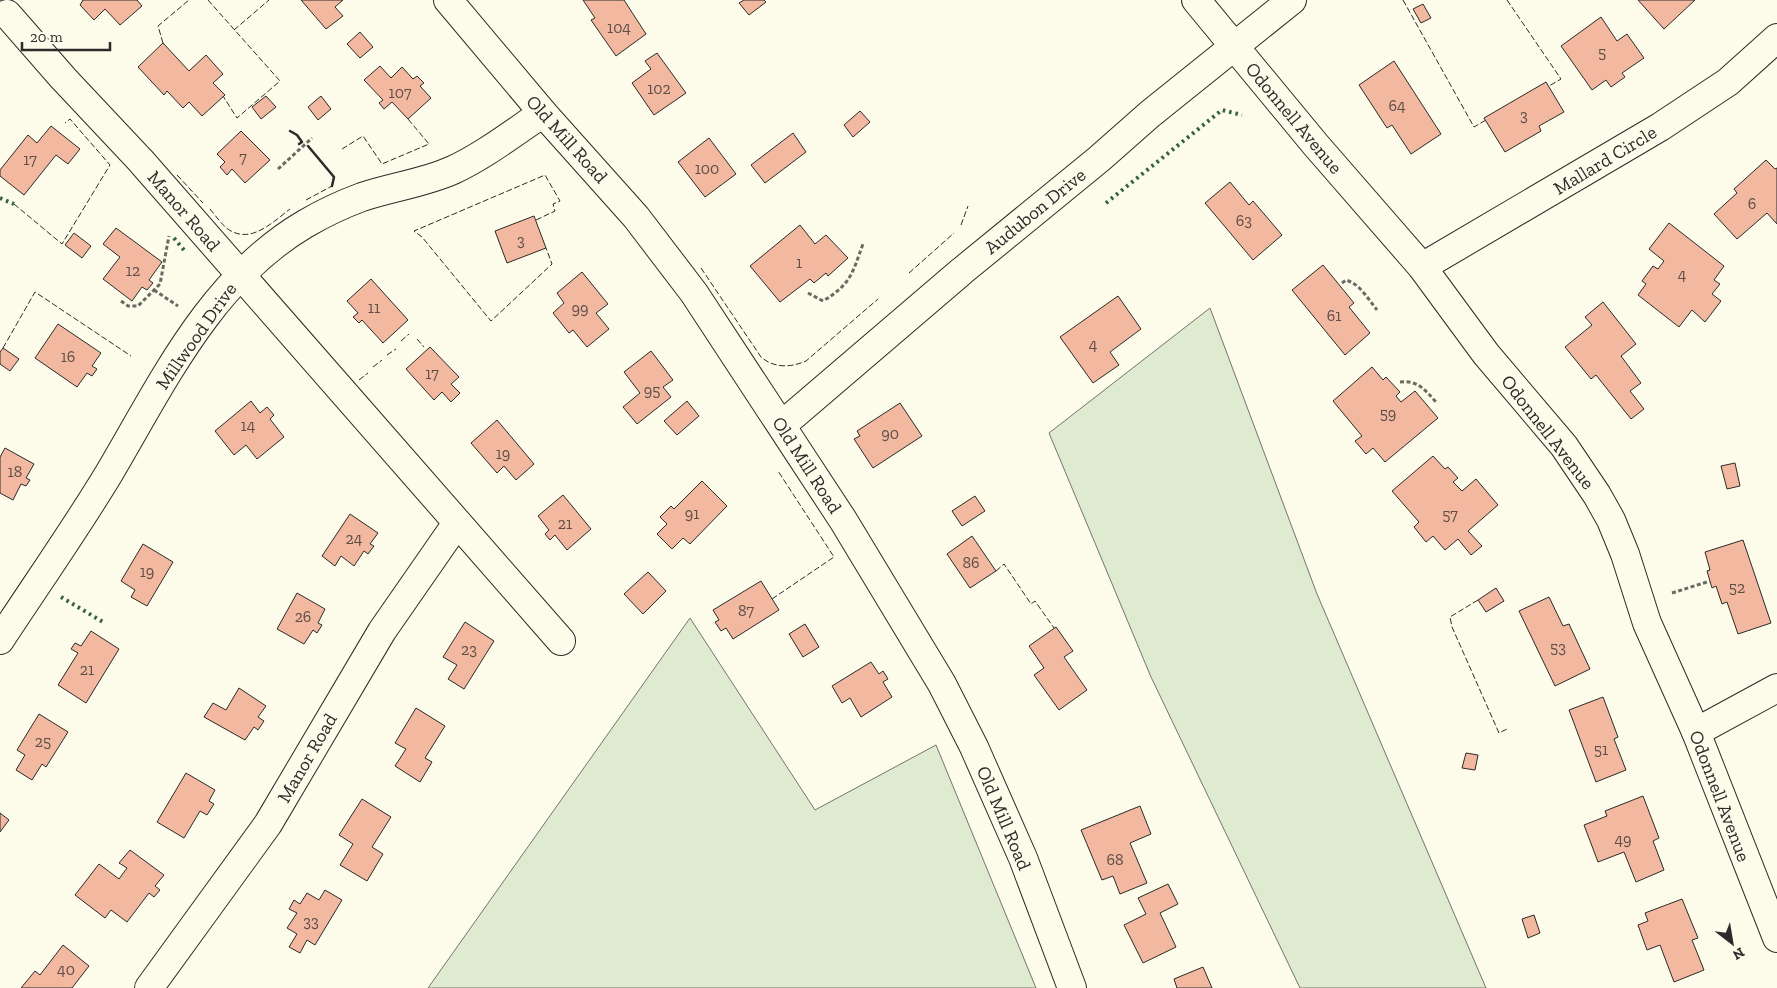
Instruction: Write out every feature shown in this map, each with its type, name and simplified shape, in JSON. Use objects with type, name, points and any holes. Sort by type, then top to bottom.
[{"type":"street","name":"Old Mill Road","points":[[448,0],[542,113],[636,217],[694,293],[782,426],[900,612],[974,747],[1019,850],[1072,988]]},
{"type":"street","name":"Odonnell Avenue","points":[[1196,0],[1311,140],[1422,267],[1486,354],[1564,446],[1597,495],[1611,520],[1647,623],[1696,732],[1777,938]]},
{"type":"street","name":"Audubon Drive","points":[[782,426],[962,271],[1292,0]]},
{"type":"street","name":"Manor Road","points":[[2,15],[141,161],[239,276],[561,641]]},
{"type":"street","name":"Mallard Circle","points":[[1422,267],[1660,127],[1728,82],[1777,38]]},
{"type":"street","name":"Millwood Drive","points":[[0,640],[107,477],[150,401],[194,334],[239,276],[266,251],[306,224],[361,198],[452,170],[483,153],[542,113]]},
{"type":"street","name":"Manor Road","points":[[149,988],[268,824],[382,631],[457,523]]},
{"type":"street","points":[[1696,732],[1777,688]]},
{"type":"path","points":[[278,169],[312,138]]},
{"type":"path","points":[[121,301],[128,306],[138,306],[160,284],[170,232]]},
{"type":"path","points":[[808,293],[822,301],[832,296],[850,279],[863,244]]},
{"type":"path","points":[[1342,283],[1346,280],[1361,289],[1377,310]]},
{"type":"path","points":[[1400,382],[1408,381],[1421,385],[1436,402]]},
{"type":"path","points":[[1672,593],[1710,582]]},
{"type":"green space","points":[[1210,308],[1317,594],[1486,988],[1300,988],[1151,677],[1049,433]]},
{"type":"green space","points":[[690,618],[815,810],[936,745],[1036,988],[428,988]]},
{"type":"building","points":[[83,0],[137,0],[142,6],[120,25],[105,9],[94,20],[80,5]]},
{"type":"building","points":[[301,0],[343,0],[335,7],[343,16],[326,29]]},
{"type":"building","points":[[583,0],[624,0],[646,34],[616,56],[591,20],[595,18]]},
{"type":"building","points":[[744,0],[764,0],[766,2],[749,15],[739,3]]},
{"type":"building","points":[[1638,0],[1695,0],[1664,29]]},
{"type":"building","points":[[1423,4],[1431,18],[1421,23],[1413,9]]},
{"type":"building","points":[[1601,17],[1617,41],[1627,34],[1644,58],[1622,73],[1625,77],[1611,87],[1606,80],[1592,90],[1561,46]]},
{"type":"building","points":[[360,32],[373,47],[360,58],[347,44]]},
{"type":"building","points":[[163,43],[189,71],[206,55],[223,74],[213,83],[225,95],[202,116],[189,102],[183,108],[167,91],[164,95],[138,67]]},
{"type":"building","points":[[657,53],[686,93],[654,115],[632,83],[651,69],[645,61]]},
{"type":"building","points":[[1394,61],[1441,134],[1411,154],[1392,125],[1387,128],[1359,85]]},
{"type":"building","points":[[380,66],[391,78],[402,67],[413,79],[417,76],[424,83],[420,86],[431,98],[408,119],[392,102],[384,109],[379,103],[383,100],[364,80]]},
{"type":"building","points":[[1546,82],[1564,112],[1539,126],[1541,131],[1505,152],[1484,118]]},
{"type":"building","points":[[266,96],[276,107],[261,119],[252,107]]},
{"type":"building","points":[[321,96],[331,109],[318,120],[308,107]]},
{"type":"building","points":[[860,111],[870,122],[853,137],[844,125]]},
{"type":"building","points":[[51,126],[80,149],[68,164],[56,155],[24,195],[0,176],[0,170],[28,135],[37,143]]},
{"type":"building","points":[[241,131],[270,160],[245,183],[232,169],[227,175],[220,167],[225,162],[217,154]]},
{"type":"building","points":[[793,133],[806,152],[765,183],[751,165]]},
{"type":"building","points":[[709,138],[736,174],[705,197],[678,162]]},
{"type":"building","points":[[1766,160],[1775,169],[1777,168],[1777,224],[1767,213],[1737,239],[1714,214],[1737,193],[1734,189]]},
{"type":"building","points":[[1230,182],[1249,205],[1253,201],[1282,235],[1253,260],[1205,203]]},
{"type":"building","points":[[534,216],[546,248],[507,263],[495,231]]},
{"type":"building","points":[[1669,223],[1724,266],[1714,280],[1720,284],[1712,294],[1721,301],[1705,322],[1692,310],[1679,327],[1638,295],[1646,284],[1642,281],[1653,266],[1658,269],[1664,261],[1649,249]]},
{"type":"building","points":[[800,225],[815,244],[826,235],[848,258],[828,276],[826,273],[814,283],[810,279],[780,302],[750,266]]},
{"type":"building","points":[[116,228],[162,262],[149,280],[153,283],[147,290],[142,287],[132,301],[103,279],[120,257],[103,244]]},
{"type":"building","points":[[74,233],[91,246],[82,258],[65,245]]},
{"type":"building","points":[[1323,265],[1354,303],[1349,307],[1370,333],[1345,355],[1292,290]]},
{"type":"building","points":[[582,272],[608,304],[596,313],[609,329],[587,347],[573,330],[569,333],[553,313],[564,303],[557,293]]},
{"type":"building","points":[[371,279],[408,320],[383,343],[362,320],[359,323],[353,317],[358,313],[347,301]]},
{"type":"building","points":[[1118,296],[1141,329],[1110,352],[1119,365],[1093,383],[1060,337]]},
{"type":"building","points":[[1603,302],[1636,344],[1621,356],[1641,383],[1630,391],[1644,409],[1631,419],[1596,375],[1591,379],[1565,347],[1592,325],[1585,317]]},
{"type":"building","points":[[58,324],[101,353],[92,366],[97,369],[92,376],[87,373],[77,387],[35,358]]},
{"type":"building","points":[[430,347],[459,377],[451,384],[460,393],[451,402],[442,392],[434,400],[406,369]]},
{"type":"building","points":[[3,348],[19,359],[10,371],[0,364],[0,352]]},
{"type":"building","points":[[651,351],[673,380],[663,387],[671,397],[637,424],[623,407],[640,393],[624,372]]},
{"type":"building","points":[[1372,367],[1383,380],[1386,377],[1400,392],[1396,396],[1401,402],[1415,391],[1438,418],[1385,462],[1373,448],[1366,454],[1355,441],[1362,436],[1333,401]]},
{"type":"building","points":[[251,401],[260,413],[267,407],[274,415],[270,419],[284,437],[257,459],[246,445],[234,455],[215,431]]},
{"type":"building","points":[[687,401],[699,416],[677,435],[664,421]]},
{"type":"building","points":[[900,403],[922,436],[873,468],[854,439],[860,436],[857,431]]},
{"type":"building","points":[[497,420],[534,464],[516,480],[504,466],[497,473],[471,443]]},
{"type":"building","points":[[5,448],[34,464],[26,478],[30,480],[26,486],[21,484],[13,500],[0,493],[0,457]]},
{"type":"building","points":[[1433,456],[1445,469],[1448,467],[1458,478],[1453,482],[1462,491],[1476,479],[1498,505],[1468,531],[1482,546],[1471,555],[1458,539],[1445,550],[1433,536],[1426,542],[1414,527],[1419,522],[1392,491]]},
{"type":"building","points":[[1735,463],[1740,486],[1727,489],[1721,466]]},
{"type":"building","points":[[702,481],[727,506],[690,544],[683,538],[672,549],[657,534],[667,524],[660,517],[671,506],[674,509]]},
{"type":"building","points":[[563,495],[591,529],[567,550],[555,535],[550,540],[545,534],[549,530],[538,516]]},
{"type":"building","points":[[975,496],[985,511],[962,526],[952,511]]},
{"type":"building","points":[[350,514],[378,533],[370,544],[374,546],[368,554],[364,551],[354,566],[341,556],[335,566],[322,556]]},
{"type":"building","points":[[972,536],[996,571],[970,588],[947,554]]},
{"type":"building","points":[[1743,540],[1771,623],[1738,634],[1727,602],[1722,604],[1716,586],[1712,588],[1707,571],[1710,570],[1705,552]]},
{"type":"building","points":[[143,544],[173,562],[147,606],[131,597],[135,590],[121,581]]},
{"type":"building","points":[[648,572],[666,591],[643,614],[624,594]]},
{"type":"building","points":[[761,581],[779,610],[733,639],[726,628],[721,631],[715,622],[719,620],[713,610]]},
{"type":"building","points":[[1496,588],[1504,601],[1486,612],[1478,600]]},
{"type":"building","points":[[297,593],[325,609],[318,623],[322,625],[317,633],[313,630],[304,644],[277,629]]},
{"type":"building","points":[[1549,597],[1563,626],[1569,624],[1590,669],[1555,686],[1519,611]]},
{"type":"building","points":[[465,622],[494,641],[464,689],[448,679],[457,665],[443,657]]},
{"type":"building","points":[[805,624],[819,647],[803,657],[789,634]]},
{"type":"building","points":[[1056,627],[1073,651],[1064,657],[1087,690],[1059,710],[1034,675],[1044,668],[1029,646]]},
{"type":"building","points":[[91,631],[119,649],[86,703],[58,685],[78,653],[71,649],[75,643],[81,646]]},
{"type":"building","points":[[871,662],[879,674],[883,671],[888,679],[883,682],[892,697],[861,717],[850,698],[842,703],[832,686]]},
{"type":"building","points":[[239,688],[266,706],[258,717],[264,721],[258,730],[254,727],[245,740],[204,717],[213,703],[226,710]]},
{"type":"building","points":[[1603,697],[1618,737],[1614,739],[1626,770],[1596,782],[1569,710]]},
{"type":"building","points":[[416,708],[445,726],[425,758],[432,762],[420,782],[395,766],[406,749],[395,743]]},
{"type":"building","points":[[39,714],[68,732],[46,767],[42,764],[32,780],[16,770],[25,755],[17,750]]},
{"type":"building","points":[[1466,753],[1478,755],[1475,770],[1462,768]]},
{"type":"building","points":[[186,773],[215,790],[209,801],[214,804],[207,815],[200,811],[184,838],[157,822]]},
{"type":"building","points":[[1643,796],[1659,838],[1653,841],[1664,870],[1636,882],[1624,852],[1598,862],[1584,825],[1607,816],[1605,811]]},
{"type":"building","points":[[362,799],[391,817],[372,847],[383,854],[367,881],[340,865],[353,844],[339,835]]},
{"type":"building","points":[[1140,806],[1151,834],[1130,843],[1147,883],[1120,894],[1113,876],[1102,880],[1081,830]]},
{"type":"building","points":[[0,813],[9,820],[0,832]]},
{"type":"building","points":[[130,850],[164,875],[155,886],[160,890],[154,897],[149,893],[127,922],[111,910],[105,918],[75,895],[99,864],[119,879],[127,868],[119,863]]},
{"type":"building","points":[[1168,884],[1178,904],[1160,913],[1176,947],[1143,963],[1124,925],[1146,914],[1138,898]]},
{"type":"building","points":[[325,890],[342,900],[315,945],[307,940],[300,953],[289,947],[297,934],[287,928],[297,913],[289,909],[294,900],[300,904],[307,893],[319,900]]},
{"type":"building","points":[[1682,899],[1698,938],[1692,940],[1704,970],[1674,982],[1660,945],[1647,950],[1638,925],[1648,921],[1645,913]]},
{"type":"building","points":[[1534,915],[1540,933],[1528,938],[1522,919]]},
{"type":"building","points":[[63,945],[89,966],[72,988],[21,988],[35,971],[40,975]]},
{"type":"building","points":[[1203,967],[1212,988],[1177,988],[1174,979]]},
{"type":"hedge","points":[[1106,203],[1222,110],[1242,115]]},
{"type":"hedge","points":[[0,198],[14,204]]},
{"type":"hedge","points":[[174,238],[184,250]]},
{"type":"hedge","points":[[61,597],[103,622]]},
{"type":"fence","points":[[163,43],[158,26],[189,0]]},
{"type":"fence","points":[[208,0],[280,81],[237,118],[223,96]]},
{"type":"fence","points":[[234,30],[269,0]]},
{"type":"fence","points":[[1403,0],[1474,127],[1486,120]]},
{"type":"fence","points":[[1507,0],[1561,79],[1549,86]]},
{"type":"fence","points":[[14,204],[62,244],[110,165],[70,119],[65,123]]},
{"type":"fence","points":[[342,149],[363,136],[382,164],[429,144],[408,119]]},
{"type":"fence","points":[[177,175],[203,203]]},
{"type":"fence","points":[[536,220],[555,211],[553,204],[560,201],[545,175],[414,231],[422,237],[491,321],[552,264],[546,248]]},
{"type":"fence","points":[[306,200],[332,186]]},
{"type":"fence","points":[[961,225],[968,206]]},
{"type":"fence","points":[[210,209],[222,224],[239,234],[247,234],[263,229],[290,209]]},
{"type":"fence","points":[[909,273],[954,233]]},
{"type":"fence","points":[[701,268],[761,357],[766,361],[782,366],[806,361],[878,299]]},
{"type":"fence","points":[[3,348],[35,292],[131,356]]},
{"type":"fence","points":[[401,341],[409,334]]},
{"type":"fence","points":[[417,339],[424,347]]},
{"type":"fence","points":[[387,355],[396,349]]},
{"type":"fence","points":[[373,367],[382,360]]},
{"type":"fence","points":[[359,380],[368,373]]},
{"type":"fence","points":[[772,599],[834,557],[778,471]]},
{"type":"fence","points":[[996,571],[1004,564],[1031,604],[1035,601],[1054,628]]},
{"type":"fence","points":[[1478,600],[1450,617],[1452,627],[1499,733],[1507,729]]},
{"type":"wall","points":[[290,131],[297,135],[302,142],[299,144]]},
{"type":"wall","points":[[308,146],[334,177],[332,186]]}]
